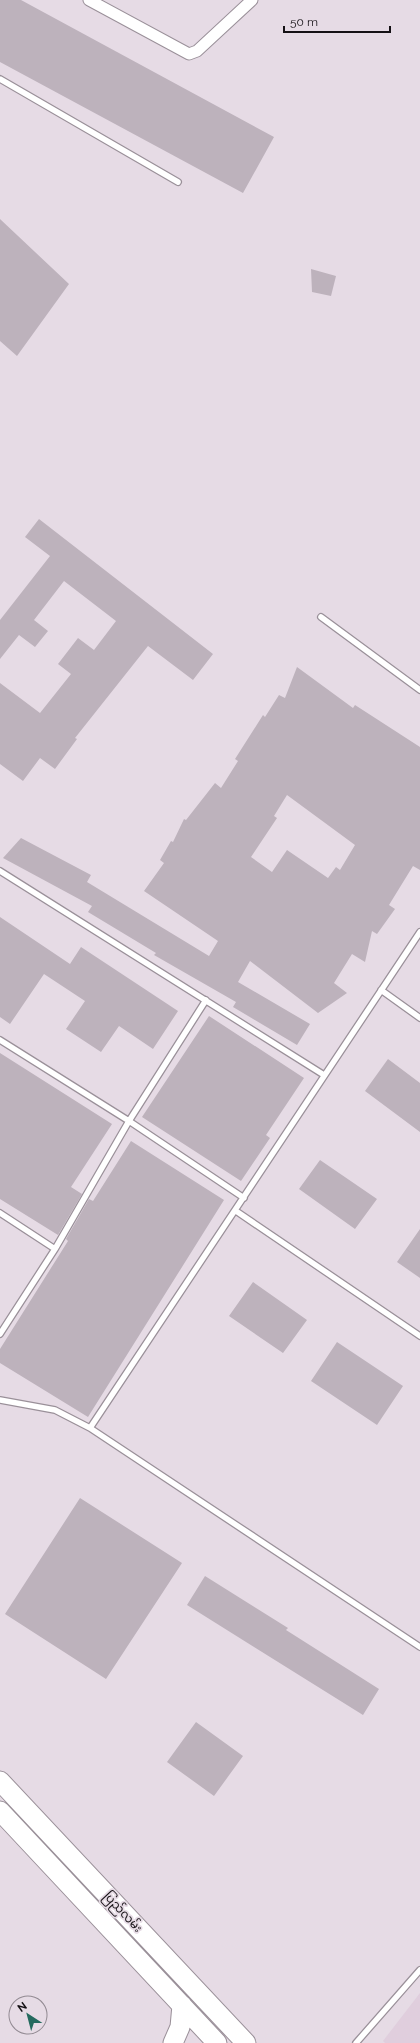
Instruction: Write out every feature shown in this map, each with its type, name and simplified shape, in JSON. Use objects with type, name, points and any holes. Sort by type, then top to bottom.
[{"type":"highway","name":"ပြည်လမ်း","points":[[0,1781],[246,2043]]},
{"type":"highway","name":"ပြည်လမ်း","points":[[0,1811],[217,2043]]},
{"type":"highway","points":[[173,2043],[180,2027],[182,2005]]},
{"type":"street","points":[[89,0],[189,54],[197,51],[252,0]]},
{"type":"lane","points":[[0,79],[178,182]]},
{"type":"lane","points":[[321,617],[420,690]]},
{"type":"lane","points":[[0,871],[324,1075]]},
{"type":"lane","points":[[90,1428],[236,1212],[324,1075],[420,932]]},
{"type":"lane","points":[[381,990],[420,1018]]},
{"type":"lane","points":[[0,1334],[55,1248],[129,1121],[206,1000]]},
{"type":"lane","points":[[0,1040],[129,1121],[244,1198]]},
{"type":"lane","points":[[236,1212],[420,1336]]},
{"type":"lane","points":[[0,1213],[55,1248]]},
{"type":"lane","points":[[0,1400],[55,1410],[90,1428],[419,1644]]},
{"type":"lane","points":[[356,2043],[420,1970]]},
{"type":"shaded area","points":[[420,1993],[420,2043],[385,2043],[383,2041]]},
{"type":"building","points":[[0,0],[21,0],[274,137],[243,193],[0,62]]},
{"type":"building","points":[[0,219],[69,284],[17,356],[0,341]]},
{"type":"building","points":[[311,269],[336,276],[331,296],[312,292]]},
{"type":"building","points":[[39,519],[213,654],[193,680],[148,646],[75,738],[77,739],[55,769],[40,758],[23,781],[0,764],[0,683],[40,713],[71,674],[58,664],[78,638],[94,650],[116,621],[64,581],[34,620],[48,631],[35,647],[19,635],[0,659],[0,620],[50,556],[25,537]]},
{"type":"building","points":[[297,667],[353,708],[355,705],[420,747],[420,870],[413,866],[389,905],[395,909],[377,934],[372,931],[365,962],[352,954],[334,983],[347,993],[318,1013],[250,961],[238,982],[310,1024],[297,1045],[233,1007],[236,1002],[154,955],[156,953],[88,912],[92,906],[3,858],[21,838],[91,875],[87,882],[209,956],[218,941],[144,891],[164,863],[160,860],[171,841],[173,842],[184,819],[186,820],[215,783],[221,788],[238,761],[235,759],[263,715],[265,717],[279,695],[285,698]],"holes":[[[287,795],[355,845],[340,870],[336,867],[328,878],[287,850],[272,872],[251,857],[277,818],[274,816]]]},
{"type":"building","points":[[0,917],[70,964],[81,947],[178,1011],[153,1049],[119,1026],[101,1052],[66,1029],[85,1001],[44,974],[10,1024],[0,1017]]},
{"type":"building","points":[[209,1016],[304,1078],[266,1135],[270,1138],[241,1181],[142,1117]]},
{"type":"building","points":[[0,1053],[112,1124],[71,1187],[82,1194],[58,1235],[0,1199]]},
{"type":"building","points":[[388,1059],[420,1083],[420,1132],[365,1091]]},
{"type":"building","points":[[131,1141],[224,1200],[88,1417],[0,1363],[0,1349],[68,1241],[66,1239],[89,1199],[93,1201]]},
{"type":"building","points":[[320,1160],[377,1199],[355,1229],[299,1189]]},
{"type":"building","points":[[420,1229],[420,1278],[397,1262]]},
{"type":"building","points":[[253,1282],[307,1320],[283,1353],[229,1316]]},
{"type":"building","points":[[337,1342],[403,1386],[377,1425],[311,1381]]},
{"type":"building","points":[[80,1498],[182,1563],[106,1679],[5,1614]]},
{"type":"building","points":[[205,1576],[288,1628],[286,1630],[379,1689],[363,1715],[187,1605]]},
{"type":"building","points":[[196,1722],[243,1756],[214,1796],[167,1762]]}]
